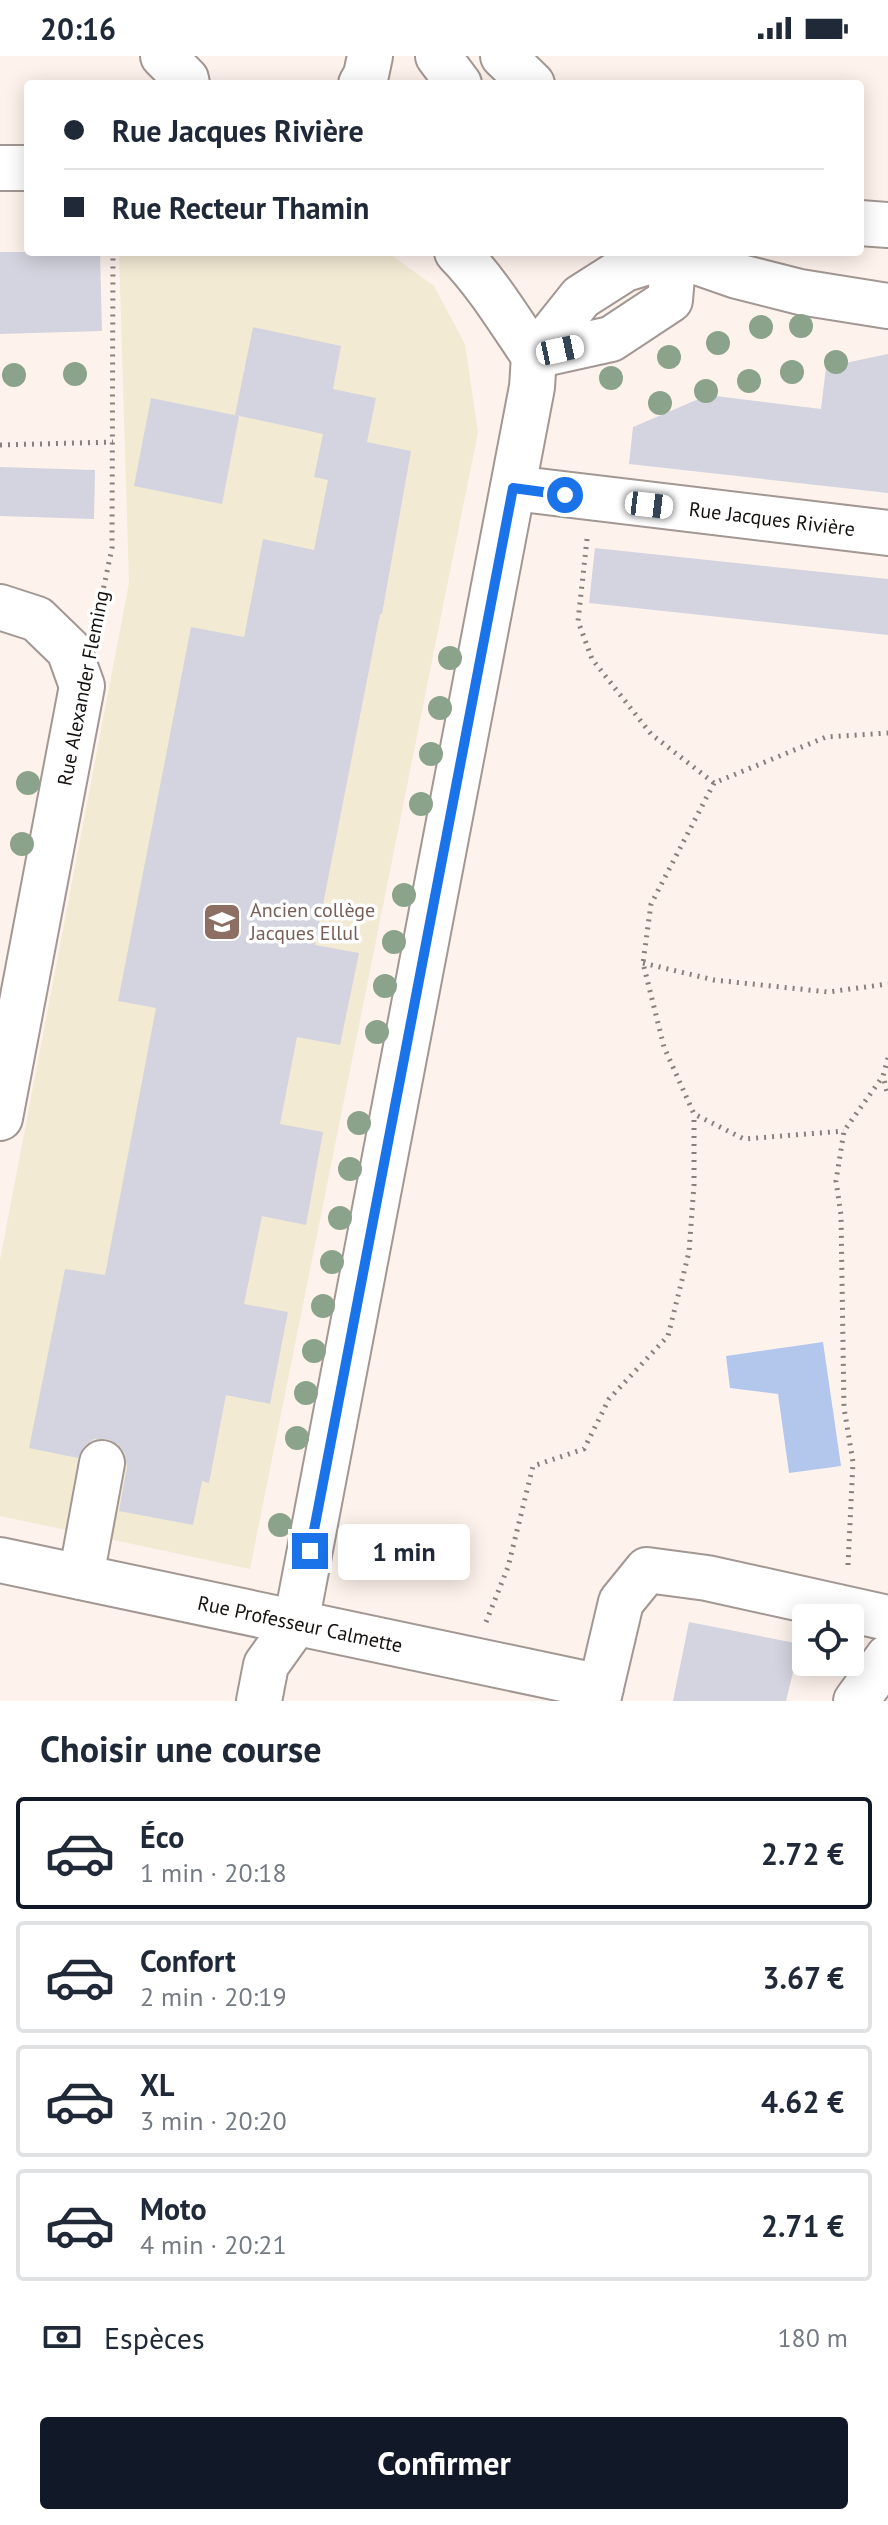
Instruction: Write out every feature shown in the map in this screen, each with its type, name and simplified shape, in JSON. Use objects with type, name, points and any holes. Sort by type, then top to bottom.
[{"type":"street","points":[[163,56],[186,80]]},
{"type":"street","points":[[363,80],[370,56]]},
{"type":"street","points":[[438,56],[456,80]]},
{"type":"street","points":[[503,56],[528,80]]},
{"type":"street","points":[[0,168],[24,168]]},
{"type":"street","points":[[864,223],[888,225]]},
{"type":"street","points":[[259,1701],[266,1665],[296,1623],[532,387],[534,356],[499,300],[461,256]]},
{"type":"street","points":[[534,356],[611,339],[670,300],[672,256]]},
{"type":"street","points":[[680,256],[737,276],[800,292],[888,306]]},
{"type":"street","name":"Rue Jacques Rivière","points":[[513,488],[888,533]]},
{"type":"street","points":[[0,607],[37,619],[69,650],[82,686]]},
{"type":"street","name":"Rue Alexander Fleming","points":[[0,1118],[5,1071],[82,686]]},
{"type":"street","points":[[81,1577],[102,1463]]},
{"type":"street","name":"Rue Professeur Calmette","points":[[0,1560],[470,1659],[599,1694],[621,1602],[647,1570],[707,1578],[867,1614]]},
{"type":"street","points":[[856,1701],[888,1657]]},
{"type":"path","name":"Rue Alexander Fleming","points":[[82,686],[112,548],[113,256]]},
{"type":"path","points":[[0,445],[113,442]]},
{"type":"path","points":[[591,498],[578,621],[592,659],[651,734],[714,783]]},
{"type":"path","points":[[470,1659],[508,1567],[533,1466],[584,1449],[609,1399],[668,1336],[689,1252],[694,1185],[694,1114],[664,1047],[643,963],[651,904],[714,783],[826,737],[888,733]]},
{"type":"path","points":[[643,963],[714,980],[828,992],[888,984]]},
{"type":"path","points":[[867,1614],[853,1462],[844,1408],[841,1215],[836,1181],[844,1131],[883,1076],[888,1058]]},
{"type":"path","points":[[883,1076],[888,1096]]},
{"type":"path","points":[[694,1114],[744,1139],[844,1131]]},
{"type":"shaded area","name":"Ancien collège Jacques Ellul","points":[[119,256],[393,256],[434,286],[465,344],[478,432],[250,1569],[0,1516],[0,1260],[129,583]]},
{"type":"water","points":[[823,1342],[841,1466],[789,1473],[778,1394],[730,1388],[726,1356]]},
{"type":"building","points":[[0,252],[24,252],[24,256],[100,256],[102,331],[0,334]]},
{"type":"building","points":[[253,327],[341,346],[333,389],[376,398],[367,442],[411,451],[382,614],[315,945],[359,953],[340,1045],[297,1037],[280,1124],[323,1132],[306,1225],[262,1216],[244,1304],[288,1312],[270,1404],[226,1395],[209,1483],[202,1481],[193,1525],[119,1511],[127,1467],[125,1454],[118,1444],[107,1439],[94,1439],[84,1446],[78,1458],[29,1448],[65,1269],[105,1275],[156,1008],[118,1001],[191,627],[244,637],[263,539],[314,550],[328,480],[314,477],[323,434],[235,415]]},
{"type":"building","points":[[888,354],[888,493],[629,464],[633,427],[708,395],[821,409],[826,367]]},
{"type":"building","points":[[151,398],[239,416],[222,504],[134,486]]},
{"type":"building","points":[[0,467],[95,470],[94,519],[0,516]]},
{"type":"building","points":[[595,548],[888,579],[888,635],[589,603]]},
{"type":"building","points":[[689,1622],[792,1642],[792,1676],[786,1701],[673,1701]]},
{"type":"place","name":"Ancien collège Jacques Ellul","points":[[222,922]]},
{"type":"route","points":[[310,1551],[513,488],[565,495]]}]
